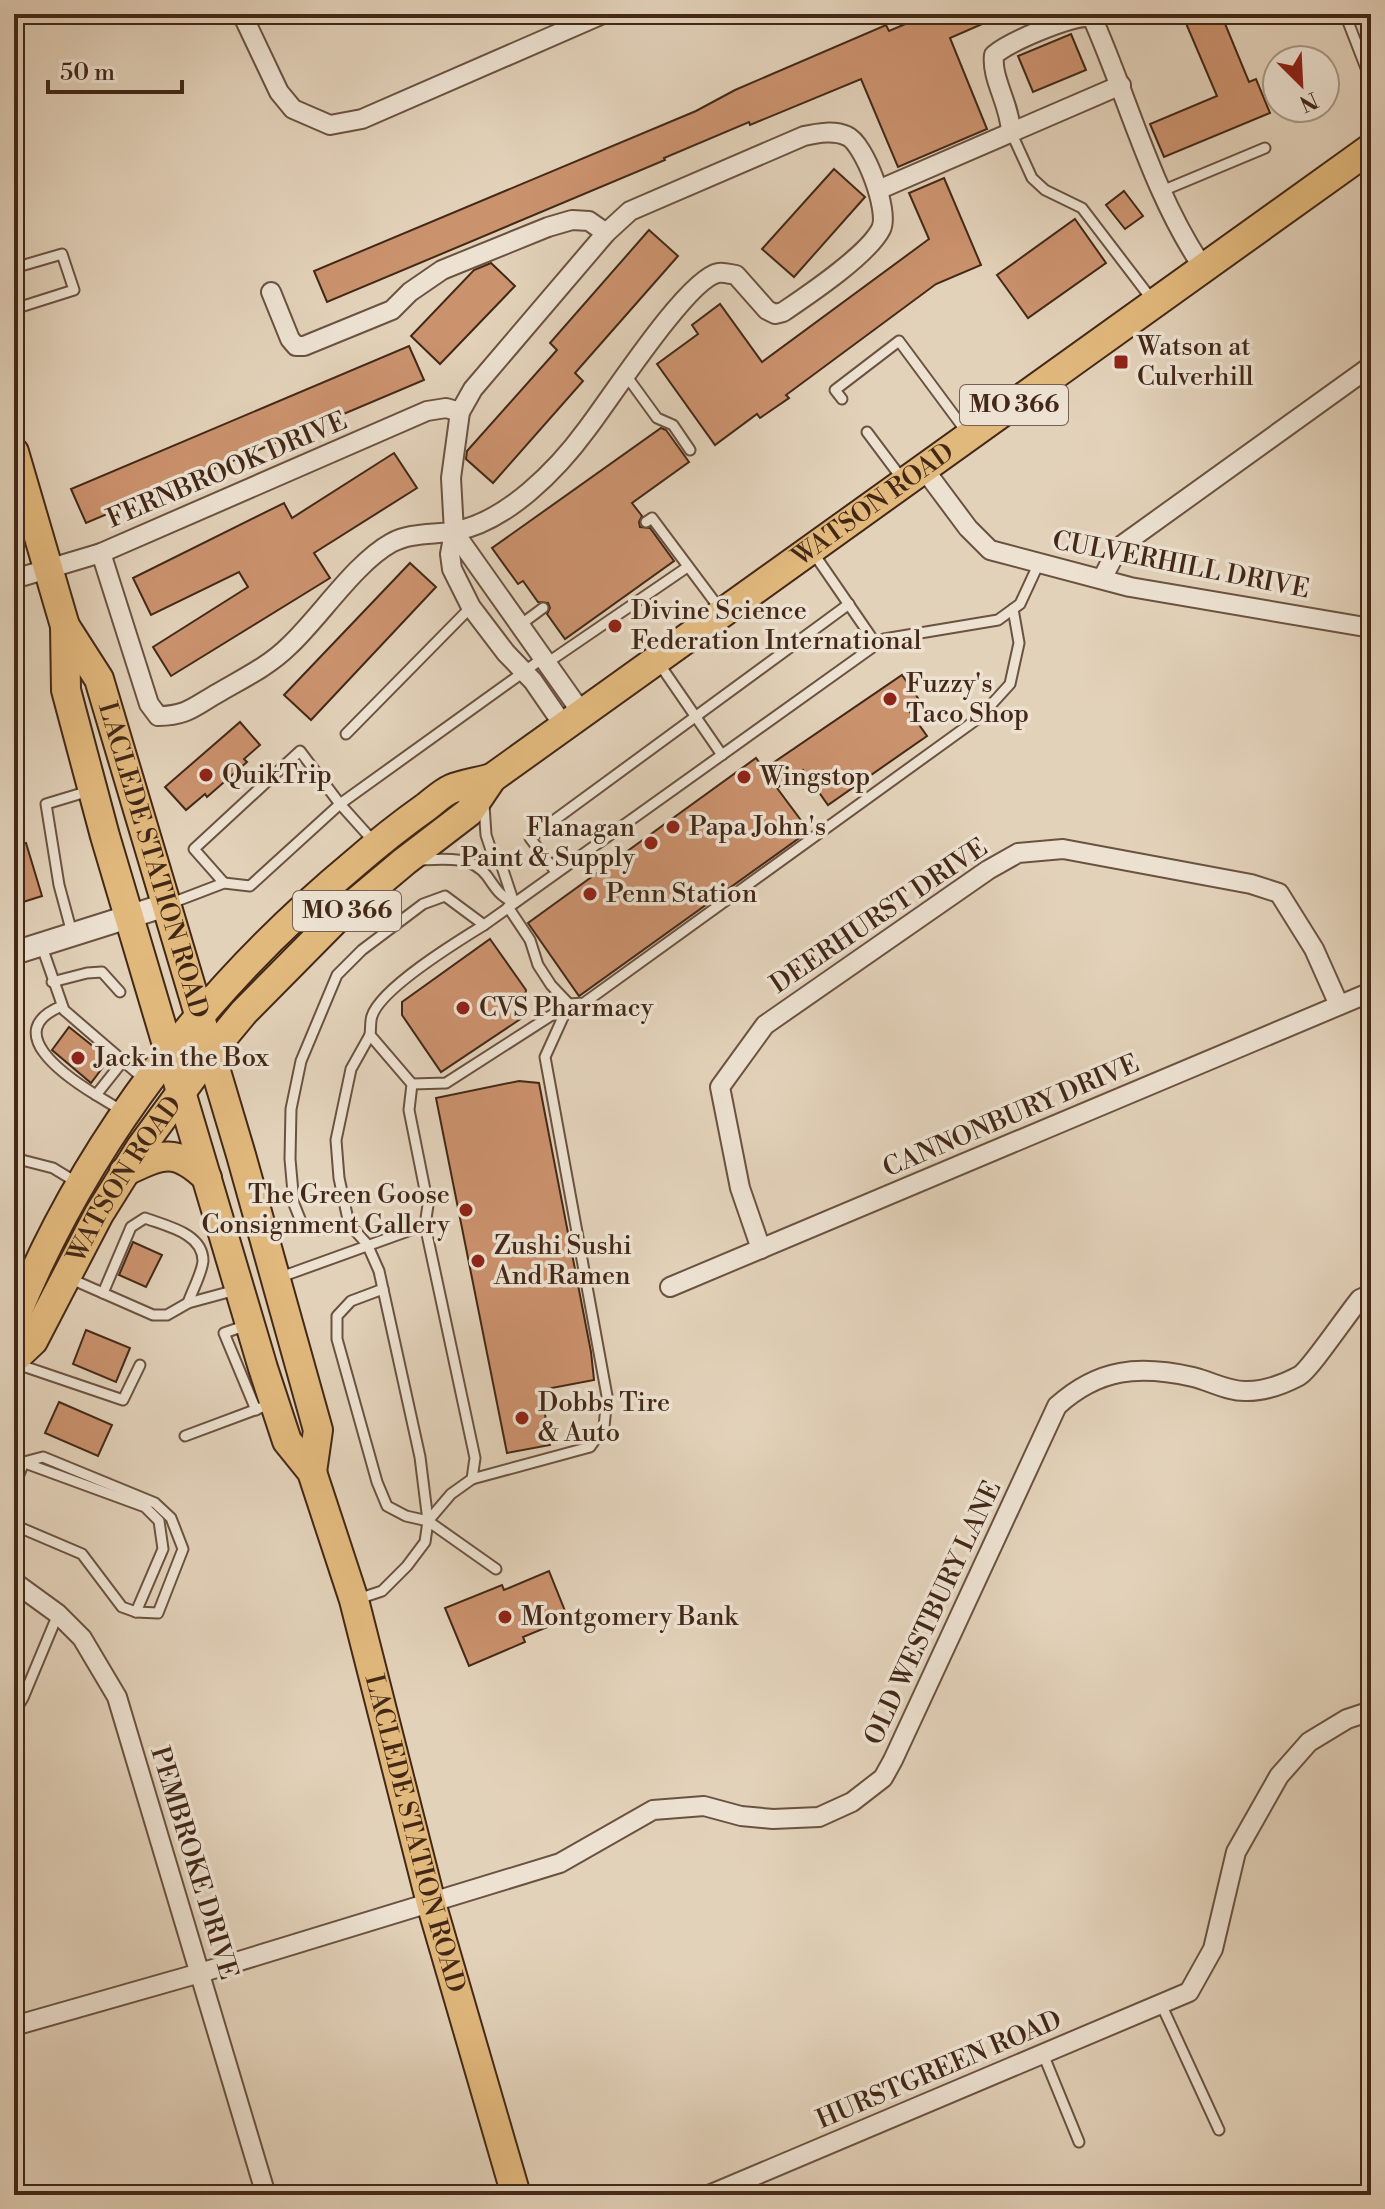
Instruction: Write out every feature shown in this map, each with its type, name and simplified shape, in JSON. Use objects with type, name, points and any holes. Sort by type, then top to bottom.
[{"type":"main road","name":"WATSON ROAD","points":[[14,1361],[33,1341],[124,1172],[210,1053],[244,1012],[312,942],[405,861],[469,812],[488,783],[1371,148]]},
{"type":"main road","name":"LACLEDE STATION ROAD","points":[[14,452],[65,626],[66,690],[129,917],[250,1324],[266,1407],[287,1441],[312,1472],[354,1600],[431,1903],[516,2195]]},
{"type":"main road","name":"LACLEDE STATION ROAD","points":[[65,626],[99,679],[210,1053],[318,1430],[312,1472]]},
{"type":"main road","name":"WATSON ROAD","points":[[14,1319],[39,1261],[79,1184],[125,1112],[199,1016],[286,924],[376,845],[450,789],[488,783]]},
{"type":"main road","points":[[124,1172],[169,1155],[192,1163],[207,1178]]},
{"type":"street","points":[[242,14],[279,92],[293,109],[330,125],[362,119],[603,14]]},
{"type":"street","points":[[1011,132],[1007,103],[993,66],[994,55],[1003,48],[1082,16],[1092,17],[1162,191],[1184,240],[1204,269]]},
{"type":"street","points":[[878,190],[1121,85]]},
{"type":"street","points":[[101,553],[149,704],[158,716],[180,716],[288,648],[363,567],[389,544],[410,537],[454,532],[492,518],[542,480],[568,454],[625,374],[685,299],[708,277],[717,273],[736,275],[767,310],[775,314],[783,312],[851,262],[881,230],[884,215],[878,190],[857,145],[843,134],[823,132],[804,136],[630,211],[606,233],[473,389],[460,412],[451,478],[454,532],[450,554],[452,569],[471,607],[523,672],[573,720]]},
{"type":"street","points":[[271,292],[290,339],[296,346],[304,346],[392,310],[410,292],[442,270],[548,227],[572,220],[589,221],[606,233]]},
{"type":"street","points":[[1102,579],[1118,548],[1371,366]]},
{"type":"street","name":"FERNBROOK DRIVE","points":[[14,579],[101,553],[427,411],[446,408],[460,412]]},
{"type":"street","name":"CULVERHILL DRIVE","points":[[915,476],[990,550],[1130,587],[1371,628]]},
{"type":"street","points":[[454,532],[545,661],[573,720]]},
{"type":"street","name":"DEERHURST DRIVE","points":[[761,1249],[740,1188],[720,1087],[765,1025],[988,870],[1018,853],[1063,849],[1251,884],[1279,893],[1314,949],[1339,1005]]},
{"type":"street","points":[[14,953],[166,905]]},
{"type":"street","name":"CANNONBURY DRIVE","points":[[670,1287],[1371,992]]},
{"type":"street","name":"OLD WESTBURY LANE","points":[[14,2026],[200,1973],[560,1863],[653,1810],[704,1806],[741,1816],[773,1819],[819,1817],[852,1802],[883,1778],[893,1760],[1057,1406],[1077,1388],[1105,1374],[1134,1370],[1191,1377],[1243,1392],[1264,1389],[1303,1374],[1360,1299],[1371,1294]]},
{"type":"street","name":"PEMBROKE DRIVE","points":[[14,1582],[58,1614],[82,1638],[117,1697],[266,2195]]},
{"type":"street","name":"HURSTGREEN ROAD","points":[[709,2195],[1189,1992],[1213,1949],[1236,1852],[1279,1776],[1309,1742],[1347,1719],[1371,1711]]},
{"type":"lane","points":[[1345,14],[1371,81]]},
{"type":"lane","points":[[1011,132],[1032,178],[1045,190],[1082,208],[1155,304]]},
{"type":"lane","points":[[1162,191],[1265,148]]},
{"type":"lane","points":[[14,268],[62,254],[74,290],[14,309]]},
{"type":"lane","points":[[842,399],[835,390],[899,341],[970,437]]},
{"type":"lane","points":[[625,374],[657,418],[673,425],[690,450]]},
{"type":"lane","points":[[867,432],[915,476]]},
{"type":"lane","points":[[646,522],[652,518],[686,568],[723,613]]},
{"type":"lane","points":[[811,551],[876,644]]},
{"type":"lane","points":[[354,1600],[382,1591],[407,1566],[425,1542],[428,1521],[420,1457],[379,1271],[367,1244],[349,1224],[339,1178],[336,1140],[351,1069],[370,1035],[372,1015],[391,991],[444,950],[484,925],[876,644],[884,639],[998,620],[1020,604],[1039,563]]},
{"type":"lane","points":[[166,905],[224,883],[250,886],[340,804],[523,672],[545,661],[686,568]]},
{"type":"lane","points":[[556,872],[530,838],[849,604]]},
{"type":"lane","points":[[346,734],[471,607]]},
{"type":"lane","points":[[520,625],[543,608]]},
{"type":"lane","points":[[412,1084],[446,1083],[569,1004],[584,1003],[980,717],[1010,684],[1019,643],[1013,609]]},
{"type":"lane","points":[[656,660],[722,755]]},
{"type":"lane","points":[[224,883],[194,849],[300,751],[376,845]]},
{"type":"lane","points":[[488,783],[486,835],[492,853],[502,867],[511,905],[530,940],[538,965],[569,1004]]},
{"type":"lane","points":[[73,935],[59,885],[46,804],[93,790]]},
{"type":"lane","points":[[405,861],[462,860],[486,873],[494,890],[511,905]]},
{"type":"lane","points":[[349,1224],[319,1230],[302,1224],[294,1204],[290,1159],[291,1109],[301,1061],[337,975],[362,950],[423,904],[445,896],[484,925]]},
{"type":"lane","points":[[41,945],[64,1010],[147,1082]]},
{"type":"lane","points":[[52,982],[102,972],[120,992]]},
{"type":"lane","points":[[428,1521],[451,1494],[472,1479],[590,1447],[604,1427],[607,1396],[545,1057],[569,1004]]},
{"type":"lane","points":[[62,1006],[38,1017],[33,1026],[31,1042],[38,1054],[125,1112]]},
{"type":"lane","points":[[370,1035],[412,1084],[409,1110],[428,1205],[425,1225],[475,1458],[472,1479]]},
{"type":"lane","points":[[96,1095],[123,1061]]},
{"type":"lane","points":[[14,1158],[53,1168],[79,1184]]},
{"type":"lane","points":[[103,1293],[131,1227],[145,1218],[191,1236],[199,1246],[203,1262],[188,1303]]},
{"type":"lane","points":[[275,1279],[425,1225]]},
{"type":"lane","points":[[66,1276],[153,1315],[167,1315],[188,1303],[239,1289]]},
{"type":"lane","points":[[383,1289],[351,1301],[337,1316],[337,1339],[387,1506],[406,1516],[428,1521],[496,1569]]},
{"type":"lane","points":[[14,1361],[123,1400],[140,1365]]},
{"type":"lane","points":[[185,1436],[266,1407]]},
{"type":"lane","points":[[14,1525],[82,1554],[122,1607],[136,1612],[158,1613],[183,1549],[171,1518],[155,1503],[43,1457],[19,1460]]},
{"type":"lane","points":[[14,1487],[19,1460]]},
{"type":"lane","points":[[19,1460],[145,1507],[159,1521],[163,1549],[136,1612]]},
{"type":"lane","points":[[14,1713],[58,1614]]},
{"type":"lane","points":[[1161,2004],[1219,2130]]},
{"type":"lane","points":[[1043,2054],[1079,2142]]},
{"type":"building","points":[[929,14],[1005,14],[950,38],[987,129],[898,167],[861,79],[750,125],[749,122],[327,302],[314,271],[696,111],[735,90],[886,25],[889,31]]},
{"type":"building","points":[[1182,14],[1221,14],[1249,82],[1256,79],[1261,91],[1261,117],[1164,157],[1150,124],[1217,96]]},
{"type":"building","points":[[1071,34],[1086,70],[1033,92],[1018,56]]},
{"type":"building","points":[[834,169],[865,197],[794,277],[762,249]]},
{"type":"building","points":[[944,178],[981,265],[936,284],[786,395],[789,398],[760,418],[757,414],[715,445],[657,364],[698,334],[692,325],[720,304],[762,362],[929,239],[909,193]]},
{"type":"building","points":[[1124,191],[1143,216],[1125,229],[1106,205]]},
{"type":"building","points":[[1075,219],[1106,263],[1028,318],[997,275]]},
{"type":"building","points":[[649,230],[678,256],[575,373],[583,381],[493,483],[466,459],[467,451],[557,350],[550,343]]},
{"type":"building","points":[[491,263],[515,286],[440,364],[411,336],[474,270]]},
{"type":"building","points":[[409,346],[424,380],[86,523],[71,489]]},
{"type":"building","points":[[661,428],[666,430],[689,462],[632,503],[642,516],[640,527],[650,528],[674,561],[565,639],[547,614],[550,608],[548,603],[538,602],[523,581],[518,584],[492,548]]},
{"type":"building","points":[[394,453],[417,488],[314,553],[330,578],[171,676],[153,647],[248,587],[239,572],[151,615],[133,578],[284,503],[292,518]]},
{"type":"building","points":[[410,563],[436,587],[311,720],[284,695]]},
{"type":"building","points":[[902,675],[922,704],[910,712],[927,736],[828,805],[803,770],[777,788],[809,831],[579,996],[528,923],[756,758],[764,769]]},
{"type":"building","name":"QuikTrip","points":[[240,722],[260,745],[244,759],[247,762],[207,797],[205,794],[186,810],[165,787]]},
{"type":"building","points":[[26,843],[42,896],[20,903],[14,882],[14,846]]},
{"type":"building","name":"CVS Pharmacy","points":[[490,939],[526,990],[522,1018],[441,1072],[402,1015],[402,1002]]},
{"type":"building","name":"Jack in the Box","points":[[69,1027],[109,1059],[91,1083],[52,1050]]},
{"type":"building","points":[[519,1081],[539,1083],[594,1380],[541,1390],[550,1445],[507,1453],[436,1098]]},
{"type":"building","points":[[133,1242],[162,1255],[146,1287],[119,1275]]},
{"type":"building","points":[[86,1330],[130,1348],[116,1382],[73,1364]]},
{"type":"building","points":[[59,1402],[112,1425],[98,1456],[45,1433]]},
{"type":"building","name":"Montgomery Bank","points":[[549,1571],[565,1611],[559,1613],[562,1621],[523,1637],[525,1642],[469,1666],[445,1608],[502,1585],[504,1590]]},
{"type":"place","name":"Watson at Culverhill","points":[[1121,362]]},
{"type":"place","name":"Divine Science Federation International","points":[[615,626]]},
{"type":"place","name":"Fuzzy's Taco Shop","points":[[890,699]]},
{"type":"place","name":"QuikTrip","points":[[206,775]]},
{"type":"place","name":"Wingstop","points":[[744,777]]},
{"type":"place","name":"Papa John's","points":[[673,827]]},
{"type":"place","name":"Flanagan Paint & Supply","points":[[651,843]]},
{"type":"place","name":"Penn Station","points":[[590,894]]},
{"type":"place","name":"CVS Pharmacy","points":[[463,1008]]},
{"type":"place","name":"Jack in the Box","points":[[78,1058]]},
{"type":"place","name":"The Green Goose Consignment Gallery","points":[[466,1210]]},
{"type":"place","name":"Zushi Sushi And Ramen","points":[[478,1261]]},
{"type":"place","name":"Dobbs Tire & Auto","points":[[522,1418]]},
{"type":"place","name":"Montgomery Bank","points":[[505,1617]]}]
